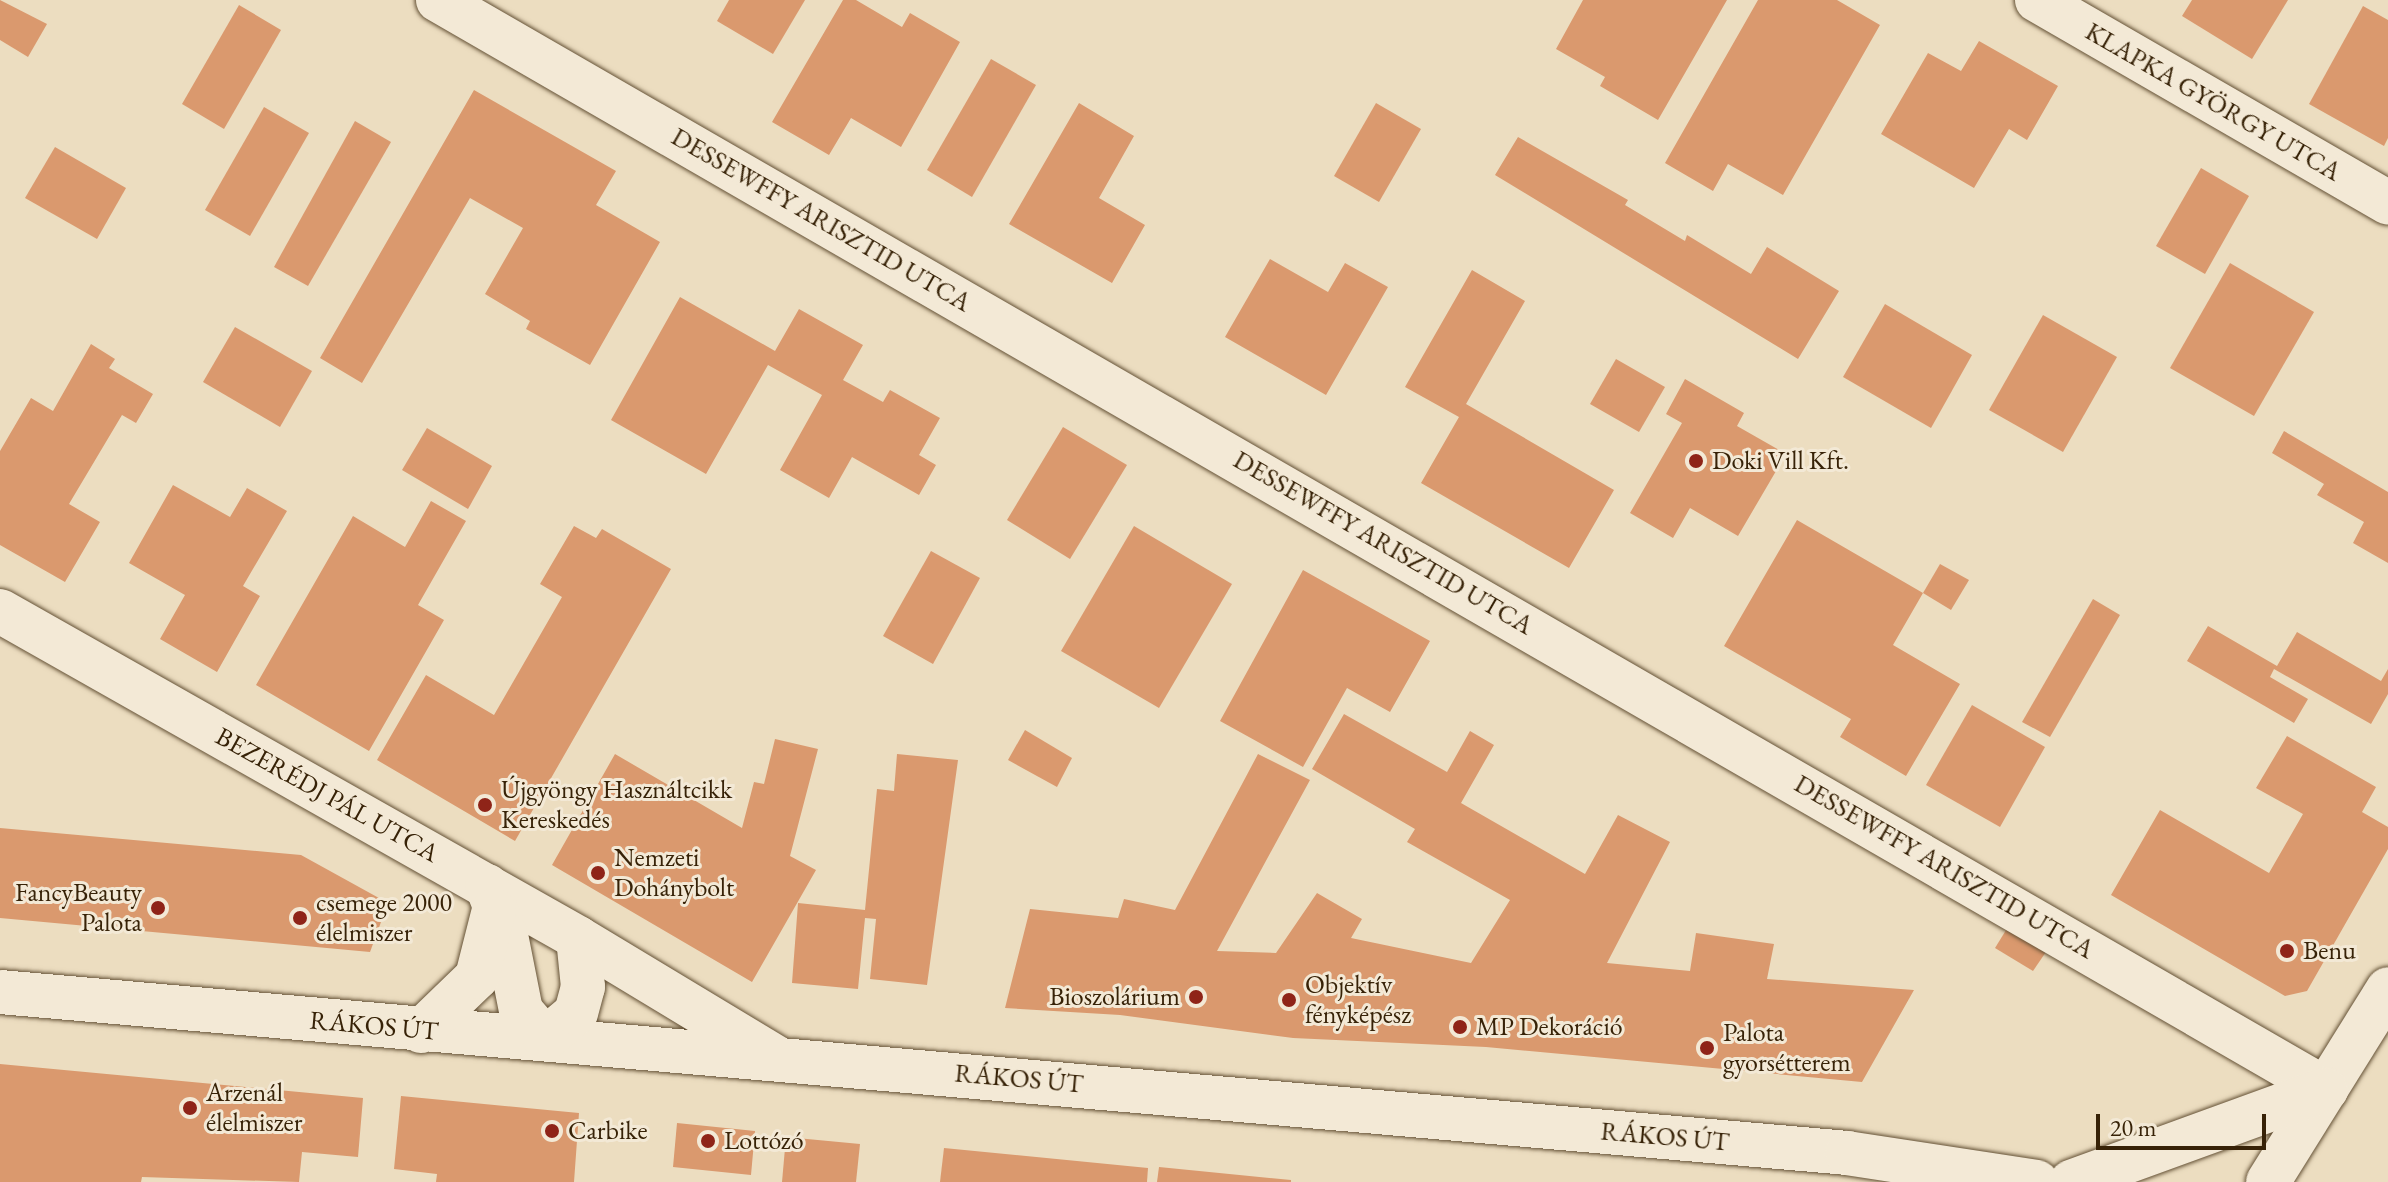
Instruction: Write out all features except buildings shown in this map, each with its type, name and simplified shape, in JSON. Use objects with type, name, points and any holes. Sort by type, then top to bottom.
[{"type":"street","name":"DESSEWFFY ARISZTID UTCA","points":[[438,0],[2326,1089]]},
{"type":"street","name":"KLAPKA GYÖRGY UTCA","points":[[2037,0],[2388,203]]},
{"type":"street","name":"BEZERÉDJ PÁL UTCA","points":[[0,611],[490,898],[578,938],[775,1057]]},
{"type":"street","points":[[421,1031],[477,977],[490,898]]},
{"type":"street","points":[[490,898],[506,935],[521,1011],[545,1039],[576,1013],[583,987],[578,938]]},
{"type":"street","points":[[2268,1182],[2388,989]]},
{"type":"street","name":"RÁKOS ÚT","points":[[0,992],[421,1031],[775,1057],[1847,1153],[2037,1182]]},
{"type":"street","points":[[2071,1182],[2326,1089]]},
{"type":"place","name":"Doki Vill Kft.","points":[[1696,461]]},
{"type":"place","name":"Újgyöngy Használtcikk Kereskedés","points":[[485,805]]},
{"type":"place","name":"Nemzeti Dohánybolt","points":[[598,873]]},
{"type":"place","name":"FancyBeauty Palota","points":[[158,908]]},
{"type":"place","name":"csemege 2000 élelmiszer","points":[[300,918]]},
{"type":"place","name":"Benu","points":[[2287,951]]},
{"type":"place","name":"Bioszolárium","points":[[1196,997]]},
{"type":"place","name":"Objektív fényképész","points":[[1289,1000]]},
{"type":"place","name":"MP Dekoráció","points":[[1460,1027]]},
{"type":"place","name":"Palota gyorsétterem","points":[[1707,1048]]},
{"type":"place","name":"Arzenál élelmiszer","points":[[190,1108]]},
{"type":"place","name":"Carbike","points":[[552,1131]]},
{"type":"place","name":"Lottózó","points":[[708,1141]]}]
